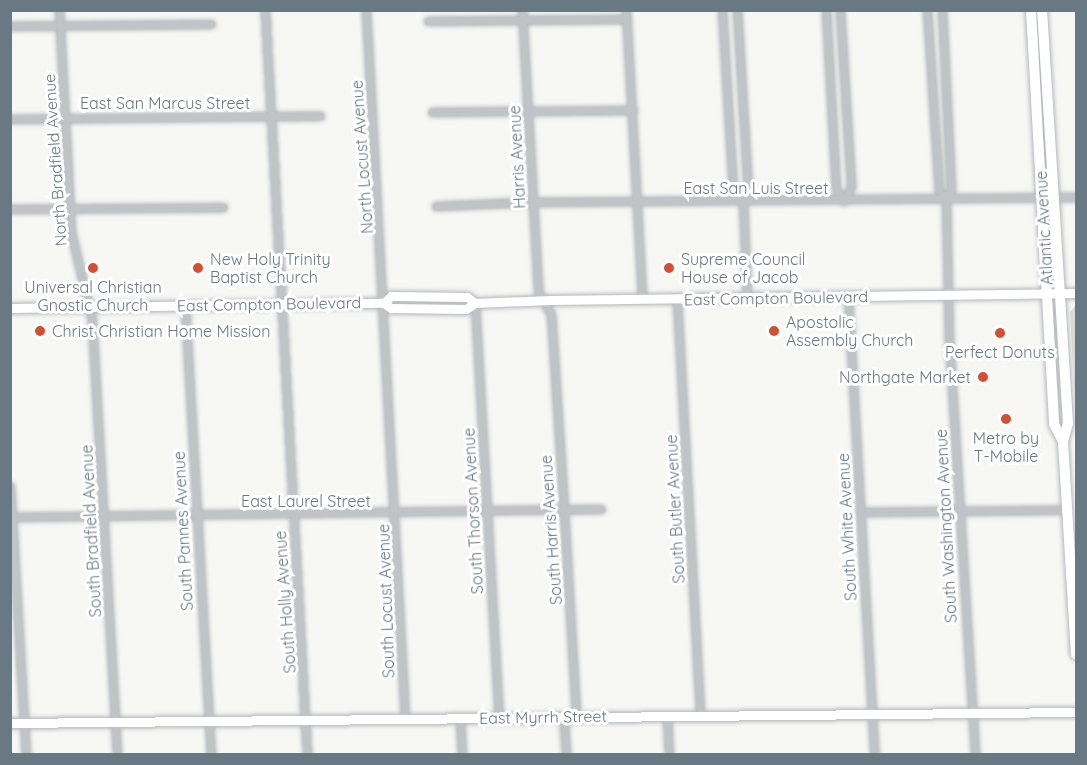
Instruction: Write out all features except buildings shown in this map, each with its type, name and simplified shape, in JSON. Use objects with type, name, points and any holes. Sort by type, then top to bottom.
[{"type":"main road","name":"Atlantic Avenue","points":[[1031,10],[1053,293],[1054,424],[1063,442],[1077,655]]},
{"type":"main road","name":"Atlantic Avenue","points":[[1042,10],[1047,196]]},
{"type":"street","name":"North Bradfield Avenue","points":[[59,10],[73,246],[89,306]]},
{"type":"street","name":"South Holly Avenue","points":[[265,10],[292,514],[307,721],[307,754]]},
{"type":"street","name":"North Locust Avenue","points":[[366,10],[384,303]]},
{"type":"street","name":"Harris Avenue","points":[[522,10],[538,291],[544,301]]},
{"type":"street","points":[[722,10],[733,189],[743,202]]},
{"type":"street","points":[[737,10],[748,188],[743,202],[747,299]]},
{"type":"street","points":[[826,10],[836,189],[844,201],[851,187],[840,10]]},
{"type":"street","points":[[927,10],[939,191],[946,198],[951,190],[942,10]]},
{"type":"street","points":[[428,21],[626,15],[642,299]]},
{"type":"street","points":[[10,26],[211,24]]},
{"type":"street","points":[[432,112],[633,110]]},
{"type":"street","name":"East San Marcus Street","points":[[10,119],[320,116]]},
{"type":"street","name":"East San Luis Street","points":[[436,206],[533,202],[743,202],[1077,197]]},
{"type":"street","name":"South Washington Avenue","points":[[946,198],[959,511],[975,754]]},
{"type":"street","points":[[10,208],[223,207]]},
{"type":"street","name":"East Compton Boulevard","points":[[10,308],[384,303],[391,296],[467,297],[475,303],[1077,293]]},
{"type":"street","name":"South White Avenue","points":[[848,297],[874,754]]},
{"type":"street","name":"South Butler Avenue","points":[[677,300],[700,716]]},
{"type":"street","name":"South Harris Avenue","points":[[544,301],[551,315],[576,712],[564,724],[566,754]]},
{"type":"street","name":"South Locust Avenue","points":[[384,303],[405,718]]},
{"type":"street","name":"South Thorson Avenue","points":[[475,303],[499,717]]},
{"type":"street","name":"South Pannes Avenue","points":[[185,305],[195,515],[211,754]]},
{"type":"street","name":"South Bradfield Avenue","points":[[89,306],[104,515],[117,754]]},
{"type":"street","points":[[10,486],[26,754]]},
{"type":"street","name":"East Laurel Street","points":[[11,517],[601,509]]},
{"type":"street","points":[[861,512],[1068,510]]},
{"type":"street","name":"East Myrrh Street","points":[[10,723],[1077,712]]},
{"type":"street","points":[[667,716],[669,754]]},
{"type":"street","points":[[460,719],[462,754]]},
{"type":"shaded area","points":[[1076,305],[1076,424],[1070,312]]},
{"type":"place","name":"Universal Christian Gnostic Church","points":[[93,268]]},
{"type":"place","name":"New Holy Trinity Baptist Church","points":[[198,268]]},
{"type":"place","name":"Supreme Council House of Jacob","points":[[669,268]]},
{"type":"place","name":"Christ Christian Home Mission","points":[[40,331]]},
{"type":"place","name":"Apostolic Assembly Church","points":[[774,331]]},
{"type":"place","name":"Perfect Donuts","points":[[1000,333]]},
{"type":"place","name":"Northgate Market","points":[[983,377]]},
{"type":"place","name":"Metro by T-Mobile","points":[[1006,419]]}]
